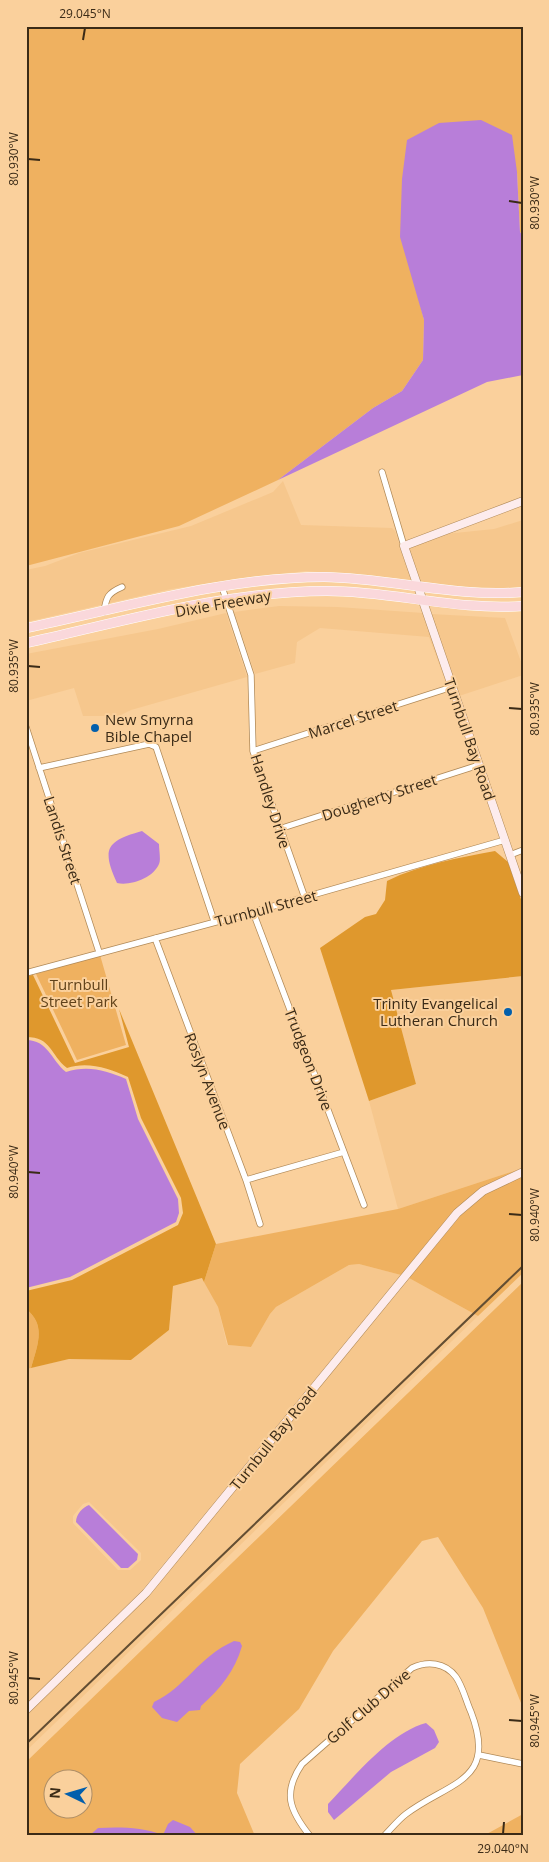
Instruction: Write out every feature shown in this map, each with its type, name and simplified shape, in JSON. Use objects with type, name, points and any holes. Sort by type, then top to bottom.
[{"type":"main road","name":"Dixie Freeway","points":[[26,628],[222,587],[270,580],[322,577],[380,580],[466,593],[523,592]]},
{"type":"main road","name":"Dixie Freeway","points":[[26,642],[226,600],[268,594],[329,591],[379,594],[483,608],[523,606]]},
{"type":"street","points":[[382,472],[404,546],[523,502]]},
{"type":"street","name":"Turnbull Bay Road","points":[[404,546],[523,893]]},
{"type":"street","points":[[104,612],[106,598],[110,592],[122,587]]},
{"type":"street","name":"Handley Drive","points":[[222,587],[251,675],[253,751],[279,830],[305,898]]},
{"type":"street","name":"Marcel Street","points":[[253,751],[452,687]]},
{"type":"street","name":"Landis Street","points":[[26,727],[99,952]]},
{"type":"street","points":[[40,768],[149,744],[156,746],[214,921]]},
{"type":"street","name":"Dougherty Street","points":[[279,830],[479,765]]},
{"type":"street","name":"Turnbull Street","points":[[26,973],[305,898],[505,840]]},
{"type":"street","points":[[510,855],[523,850]]},
{"type":"street","name":"Trudgeon Drive","points":[[253,912],[364,1206]]},
{"type":"street","name":"Roslyn Avenue","points":[[155,938],[246,1180],[260,1224]]},
{"type":"street","points":[[246,1180],[344,1152]]},
{"type":"street","name":"Turnbull Bay Road","points":[[26,1710],[146,1593],[457,1213],[483,1191],[523,1172]]},
{"type":"street","name":"Golf Club Drive","points":[[310,1836],[296,1817],[290,1801],[291,1785],[295,1773],[302,1764],[412,1668],[428,1663],[442,1666],[457,1679],[478,1731],[479,1755]]},
{"type":"street","points":[[384,1836],[405,1815],[464,1778],[476,1764],[479,1755],[523,1764]]},
{"type":"shaded area","points":[[481,120],[512,135],[517,172],[520,232],[523,236],[523,375],[487,382],[278,480],[373,408],[402,391],[423,360],[424,320],[400,237],[402,179],[407,140],[439,123]]},
{"type":"shaded area","points":[[283,481],[301,525],[392,528],[395,531],[411,580],[306,571],[171,589],[26,622],[26,570],[45,566],[79,553],[191,526],[273,492]]},
{"type":"shaded area","points":[[523,520],[523,588],[473,590],[420,582],[408,548],[445,534],[494,529]]},
{"type":"shaded area","points":[[279,606],[338,607],[423,613],[447,685],[429,637],[320,628],[297,642],[295,663],[255,674],[234,612]]},
{"type":"shaded area","points":[[226,613],[247,677],[131,710],[119,716],[83,716],[74,688],[26,701],[26,654],[158,629]]},
{"type":"shaded area","points":[[431,614],[505,618],[523,667],[523,675],[459,696]]},
{"type":"shaded area","points":[[142,831],[159,844],[159,864],[152,873],[141,880],[123,884],[117,883],[109,862],[110,848],[121,838]]},
{"type":"shaded area","points":[[495,851],[508,862],[523,905],[523,976],[391,990],[416,1084],[369,1101],[320,948],[365,917],[376,914],[385,900],[387,881],[427,866]]},
{"type":"shaded area","points":[[33,975],[75,1063],[129,1047],[119,1009],[216,1244],[204,1282],[202,1278],[173,1286],[169,1330],[131,1360],[69,1359],[31,1368],[39,1336],[36,1322],[26,1309],[26,1291],[72,1280],[178,1225],[183,1213],[181,1198],[141,1118],[128,1077],[98,1066],[82,1065],[67,1068],[46,1043],[35,1038],[26,1037],[26,976]]},
{"type":"shaded area","points":[[523,976],[523,1168],[398,1209],[369,1101],[416,1084],[391,990]]},
{"type":"shaded area","points":[[26,1040],[39,1043],[44,1047],[66,1072],[89,1069],[111,1073],[126,1079],[138,1119],[178,1199],[179,1213],[176,1222],[70,1277],[26,1288]]},
{"type":"shaded area","points":[[359,1264],[401,1275],[142,1590],[26,1705],[26,1369],[69,1359],[131,1360],[169,1330],[173,1286],[203,1278],[218,1307],[227,1345],[251,1347],[276,1307],[349,1265]],"holes":[[[89,1502],[141,1553],[141,1560],[130,1570],[118,1570],[73,1523],[73,1516],[83,1504]]]},
{"type":"shaded area","points":[[409,1278],[478,1316],[26,1751],[26,1716],[149,1595]]},
{"type":"shaded area","points":[[89,1505],[138,1554],[137,1560],[128,1568],[121,1568],[76,1522],[80,1511]]},
{"type":"shaded area","points":[[234,1641],[240,1642],[242,1646],[235,1664],[226,1679],[201,1706],[200,1710],[189,1711],[177,1722],[162,1718],[152,1707],[154,1702],[175,1688],[211,1655]]},
{"type":"shaded area","points":[[426,1723],[434,1730],[439,1742],[435,1748],[391,1772],[334,1820],[328,1812],[328,1804],[349,1781],[373,1757],[399,1736],[412,1728]]},
{"type":"shaded area","points":[[173,1820],[190,1827],[198,1836],[89,1836],[98,1828],[131,1828],[163,1835],[168,1824]]},
{"type":"green space","points":[[26,26],[523,26],[523,236],[520,232],[517,172],[415,284],[424,320],[423,360],[402,391],[373,408],[278,480],[179,526],[26,566]]},
{"type":"green space","name":"Turnbull Street Park","points":[[100,955],[126,1045],[77,1060],[36,974]]},
{"type":"green space","points":[[517,1170],[480,1189],[401,1275],[359,1264],[349,1265],[276,1307],[251,1347],[228,1345],[218,1307],[204,1282],[216,1244],[398,1209]]},
{"type":"green space","points":[[523,1176],[523,1273],[478,1316],[409,1278],[460,1216],[485,1194]]},
{"type":"green space","points":[[523,1282],[523,1708],[483,1608],[438,1537],[422,1541],[333,1651],[299,1709],[240,1764],[237,1793],[255,1836],[26,1836],[26,1762]]},
{"type":"green space","points":[[26,1309],[36,1322],[39,1336],[31,1368],[26,1369]]},
{"type":"green space","points":[[523,1814],[523,1836],[483,1836]]},
{"type":"railway","points":[[26,1744],[523,1266]]},
{"type":"place","name":"New Smyrna Bible Chapel","points":[[95,728]]},
{"type":"place","name":"Trinity Evangelical Lutheran Church","points":[[508,1012]]}]
